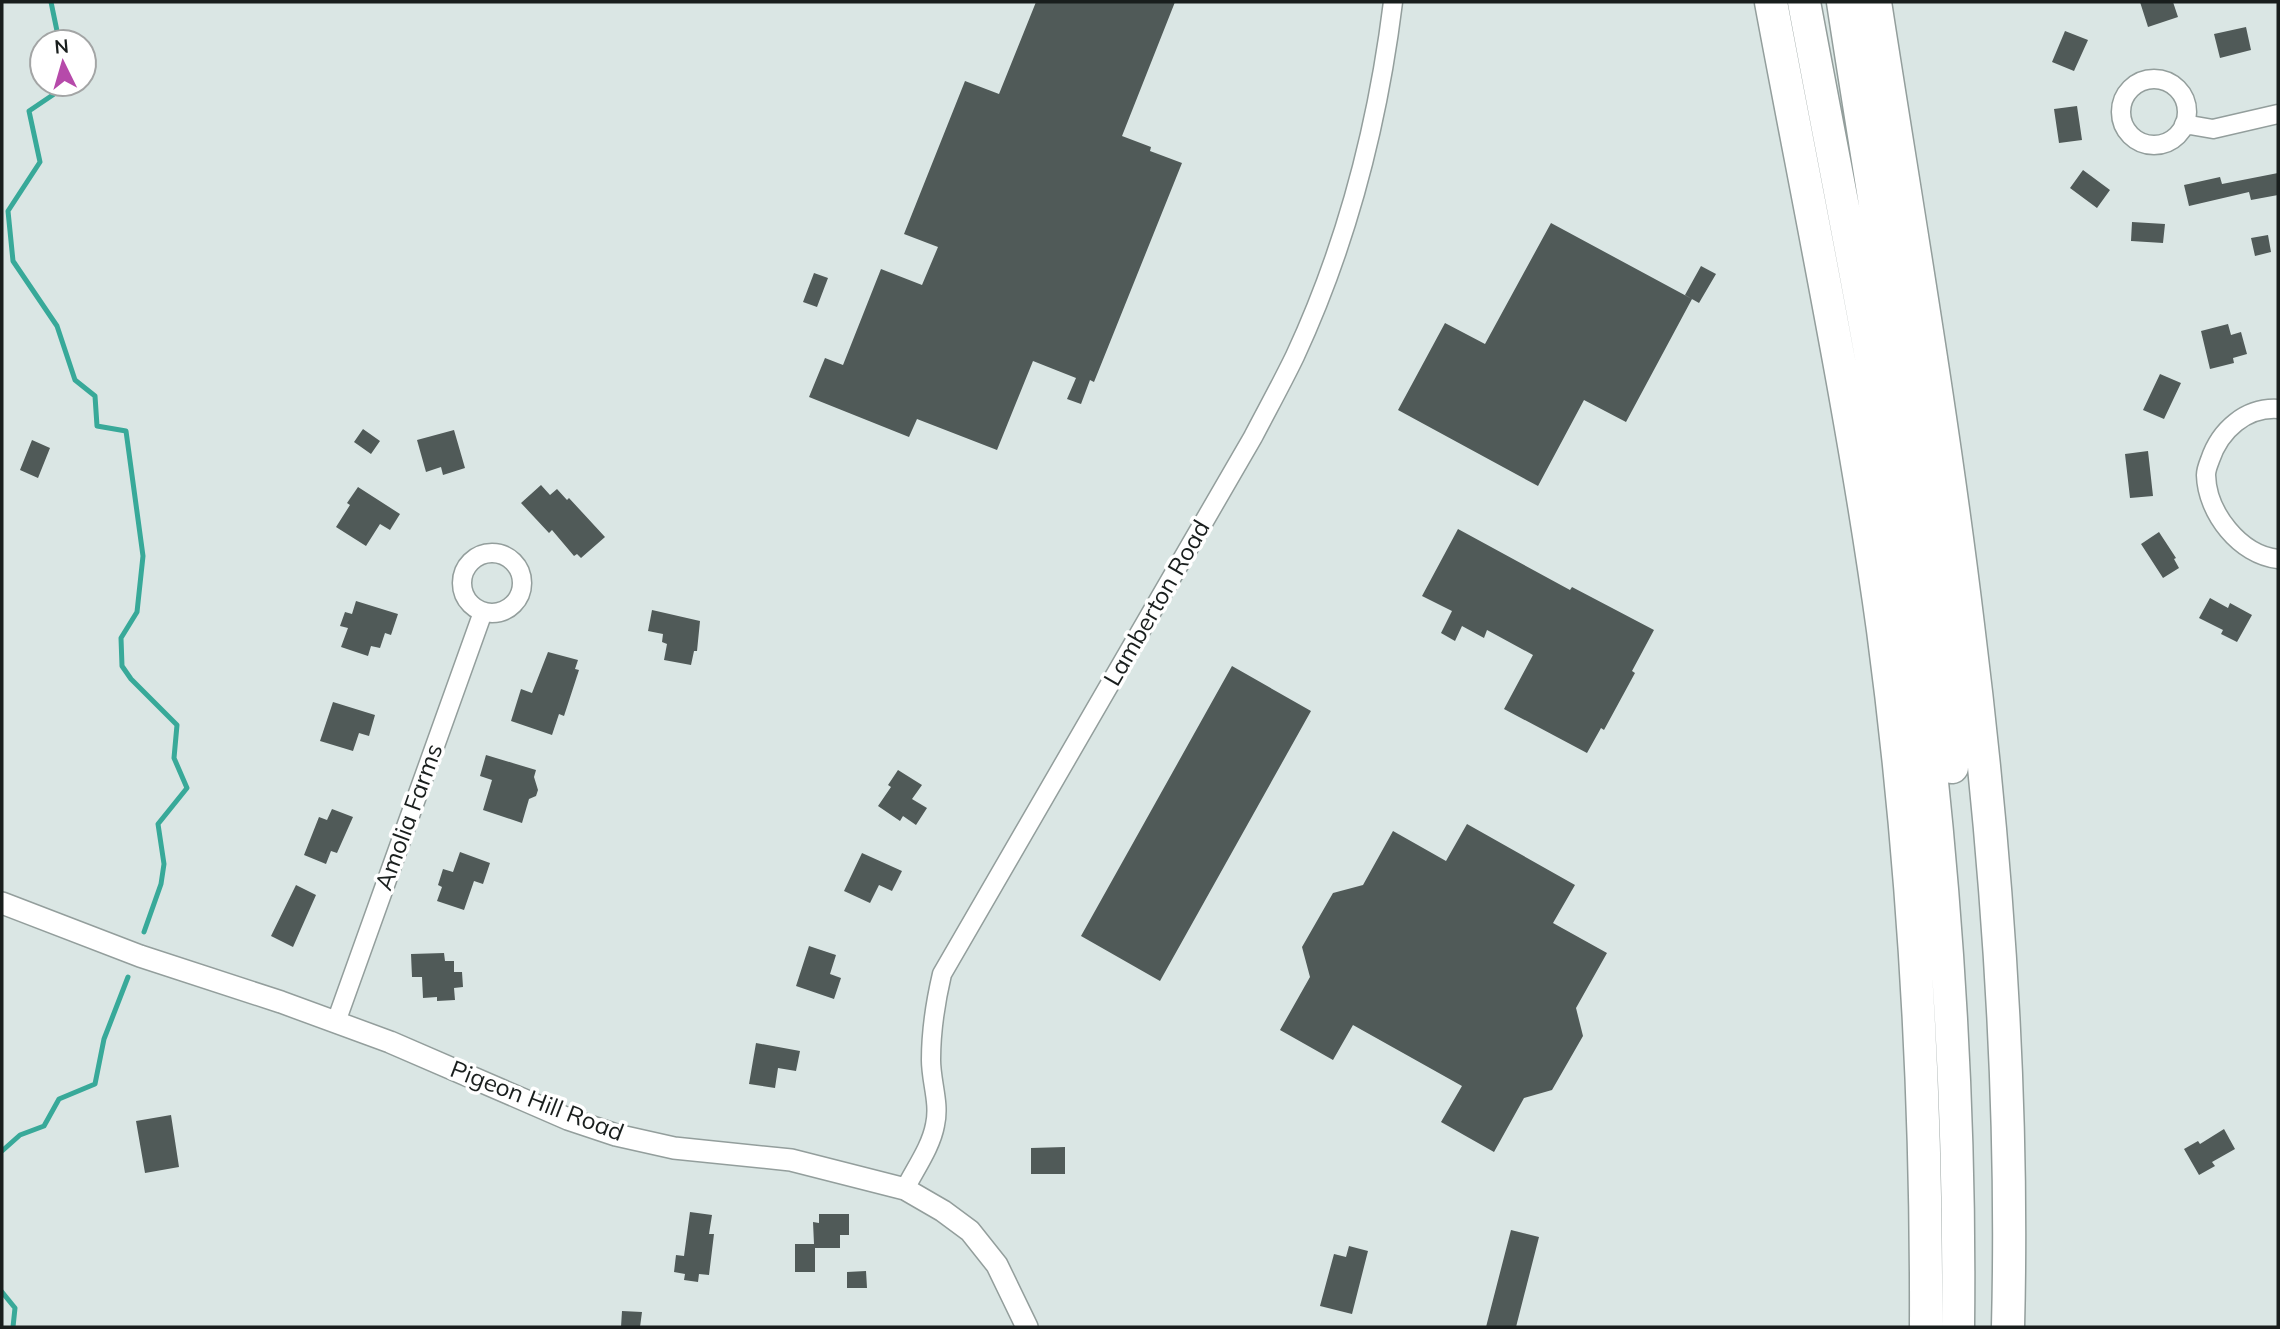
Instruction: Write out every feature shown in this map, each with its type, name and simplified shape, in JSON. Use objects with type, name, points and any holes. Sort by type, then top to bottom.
[{"type":"highway","points":[[1772,2],[1862,492],[1896,736],[1920,1021],[1926,1327]]},
{"type":"highway","points":[[1804,2],[1891,472],[1926,728],[1940,860],[1951,1026],[1957,1187],[1958,1327]]},
{"type":"highway","points":[[1843,2],[1923,523],[1950,740],[1970,1014],[1975,1160],[1976,1327]]},
{"type":"highway","points":[[1875,2],[1957,539],[1984,769],[1998,932],[2004,1057],[2009,1219],[2008,1327]]},
{"type":"street","name":"Lamberton Road","points":[[905,1189],[933,1134],[936,1122],[931,1063],[932,1020],[942,974],[1246,449],[1295,356],[1328,276],[1364,163],[1386,58],[1393,2]]},
{"type":"street","points":[[2184,124],[2213,129],[2278,114]]},
{"type":"street","points":[[2278,409],[2258,410],[2238,419],[2215,444],[2206,472],[2209,494],[2220,517],[2236,539],[2256,554],[2278,559]]},
{"type":"street","name":"Amolia Farms","points":[[336,1022],[483,612]]},
{"type":"street","name":"Pigeon Hill Road","points":[[2,902],[140,956],[390,1042],[568,1119],[616,1135],[674,1148],[791,1160],[905,1189],[943,1211],[970,1231],[998,1265],[1027,1327]]},
{"type":"building","points":[[1036,2],[1175,2],[1122,136],[1151,147],[1150,151],[1182,163],[1094,382],[1090,380],[1081,404],[1067,399],[1076,378],[1033,361],[997,450],[917,419],[909,437],[809,397],[825,358],[843,365],[881,269],[922,285],[938,247],[904,234],[965,81],[999,94]]},
{"type":"building","points":[[2140,2],[2173,2],[2178,17],[2148,27]]},
{"type":"building","points":[[2246,27],[2251,50],[2220,58],[2214,34]]},
{"type":"building","points":[[2065,31],[2088,40],[2074,71],[2052,62]]},
{"type":"building","points":[[2077,106],[2082,140],[2059,143],[2054,109]]},
{"type":"building","points":[[2083,170],[2110,190],[2097,208],[2070,188]]},
{"type":"building","points":[[2278,173],[2278,195],[2251,200],[2249,192],[2189,206],[2184,185],[2220,177],[2222,184]]},
{"type":"building","points":[[2132,222],[2165,224],[2163,243],[2131,241]]},
{"type":"building","points":[[1551,223],[1692,299],[1626,422],[1584,400],[1538,486],[1398,410],[1445,323],[1485,344]]},
{"type":"building","points":[[2268,235],[2271,252],[2255,256],[2251,238]]},
{"type":"building","points":[[1701,266],[1716,274],[1699,303],[1685,295]]},
{"type":"building","points":[[814,273],[828,278],[817,307],[803,302]]},
{"type":"building","points":[[2228,324],[2231,335],[2241,332],[2247,354],[2233,358],[2234,363],[2210,369],[2201,331]]},
{"type":"building","points":[[2160,374],[2181,383],[2164,419],[2143,410]]},
{"type":"building","points":[[363,429],[380,441],[371,454],[354,442]]},
{"type":"building","points":[[454,430],[465,468],[443,475],[441,467],[426,472],[417,440]]},
{"type":"building","points":[[32,440],[50,448],[38,478],[20,470]]},
{"type":"building","points":[[2148,451],[2153,496],[2130,498],[2125,454]]},
{"type":"building","points":[[541,485],[550,495],[557,489],[567,500],[569,498],[605,537],[581,558],[577,554],[574,556],[552,530],[549,533],[521,503]]},
{"type":"building","points":[[358,487],[400,514],[390,530],[380,524],[366,546],[336,527]]},
{"type":"building","points":[[1458,529],[1570,590],[1572,587],[1654,630],[1632,671],[1635,673],[1604,730],[1601,728],[1587,753],[1504,709],[1533,655],[1487,630],[1484,638],[1462,626],[1455,641],[1441,633],[1452,611],[1422,596]]},
{"type":"building","points":[[2159,532],[2176,558],[2174,559],[2179,568],[2163,578],[2141,544]]},
{"type":"building","points":[[2210,598],[2228,608],[2230,603],[2252,615],[2237,642],[2221,634],[2223,630],[2199,618]]},
{"type":"building","points":[[356,601],[398,614],[391,635],[385,633],[380,648],[371,646],[368,656],[341,647],[348,628],[340,626],[345,612],[352,614]]},
{"type":"building","points":[[652,610],[700,621],[697,651],[694,651],[691,665],[664,660],[667,644],[662,642],[663,634],[648,631]]},
{"type":"building","points":[[548,652],[578,660],[575,669],[579,670],[564,716],[559,714],[552,735],[511,721],[521,689],[532,693]]},
{"type":"building","points":[[1232,666],[1311,711],[1160,981],[1081,936]]},
{"type":"building","points":[[333,702],[375,715],[369,736],[359,733],[353,751],[320,741]]},
{"type":"building","points":[[486,755],[536,770],[534,777],[538,790],[536,796],[529,799],[522,823],[483,810],[492,780],[480,776]]},
{"type":"building","points":[[898,770],[922,785],[912,799],[927,808],[916,825],[903,816],[900,821],[878,806],[891,787],[888,785]]},
{"type":"building","points":[[332,809],[353,817],[337,853],[331,851],[326,864],[304,855],[319,817],[327,820]]},
{"type":"building","points":[[1467,824],[1575,885],[1553,923],[1607,953],[1576,1008],[1583,1036],[1552,1090],[1524,1098],[1494,1152],[1441,1122],[1462,1086],[1353,1025],[1333,1060],[1280,1030],[1310,977],[1302,947],[1333,893],[1363,885],[1393,831],[1446,861]]},
{"type":"building","points":[[460,852],[490,863],[483,884],[474,881],[464,910],[437,901],[442,887],[438,885],[443,869],[453,872]]},
{"type":"building","points":[[862,853],[902,871],[892,891],[879,885],[870,903],[844,891]]},
{"type":"building","points":[[296,885],[316,895],[293,947],[271,936]]},
{"type":"building","points":[[809,946],[836,955],[830,974],[841,978],[834,999],[796,986]]},
{"type":"building","points":[[444,953],[445,961],[454,961],[454,972],[462,972],[463,987],[454,988],[455,1000],[437,1001],[437,997],[423,998],[422,977],[412,977],[411,954]]},
{"type":"building","points":[[756,1043],[800,1051],[796,1071],[778,1068],[775,1088],[749,1084]]},
{"type":"building","points":[[171,1115],[179,1167],[145,1173],[136,1121]]},
{"type":"building","points":[[2224,1129],[2235,1149],[2212,1162],[2215,1166],[2199,1175],[2184,1149],[2198,1141],[2200,1144]]},
{"type":"building","points":[[1065,1147],[1065,1174],[1031,1174],[1031,1148]]},
{"type":"building","points":[[690,1212],[712,1215],[709,1234],[714,1234],[709,1275],[699,1274],[698,1282],[684,1280],[685,1274],[674,1272],[676,1255],[684,1256]]},
{"type":"building","points":[[819,1214],[849,1214],[849,1235],[840,1235],[840,1248],[815,1248],[815,1272],[795,1272],[795,1244],[814,1244],[813,1222],[819,1223]]},
{"type":"building","points":[[1511,1230],[1539,1237],[1516,1327],[1486,1327]]},
{"type":"building","points":[[1349,1246],[1368,1251],[1352,1314],[1320,1306],[1334,1254],[1346,1257]]},
{"type":"building","points":[[866,1271],[867,1288],[847,1288],[847,1272]]},
{"type":"building","points":[[622,1311],[642,1312],[640,1327],[621,1327]]},
{"type":"waterway","points":[[51,2],[56,28]]},
{"type":"waterway","points":[[48,98],[29,111],[40,162],[8,211],[13,261],[57,326],[75,380],[95,396],[97,426],[126,431],[143,556],[137,612],[121,638],[122,666],[131,679],[177,725],[174,758],[187,788],[158,824],[164,864],[161,884],[144,932]]},
{"type":"waterway","points":[[2,1151],[20,1135],[44,1126],[59,1099],[95,1084],[104,1039],[128,977]]},
{"type":"waterway","points":[[2,1292],[15,1308],[13,1327]]}]
